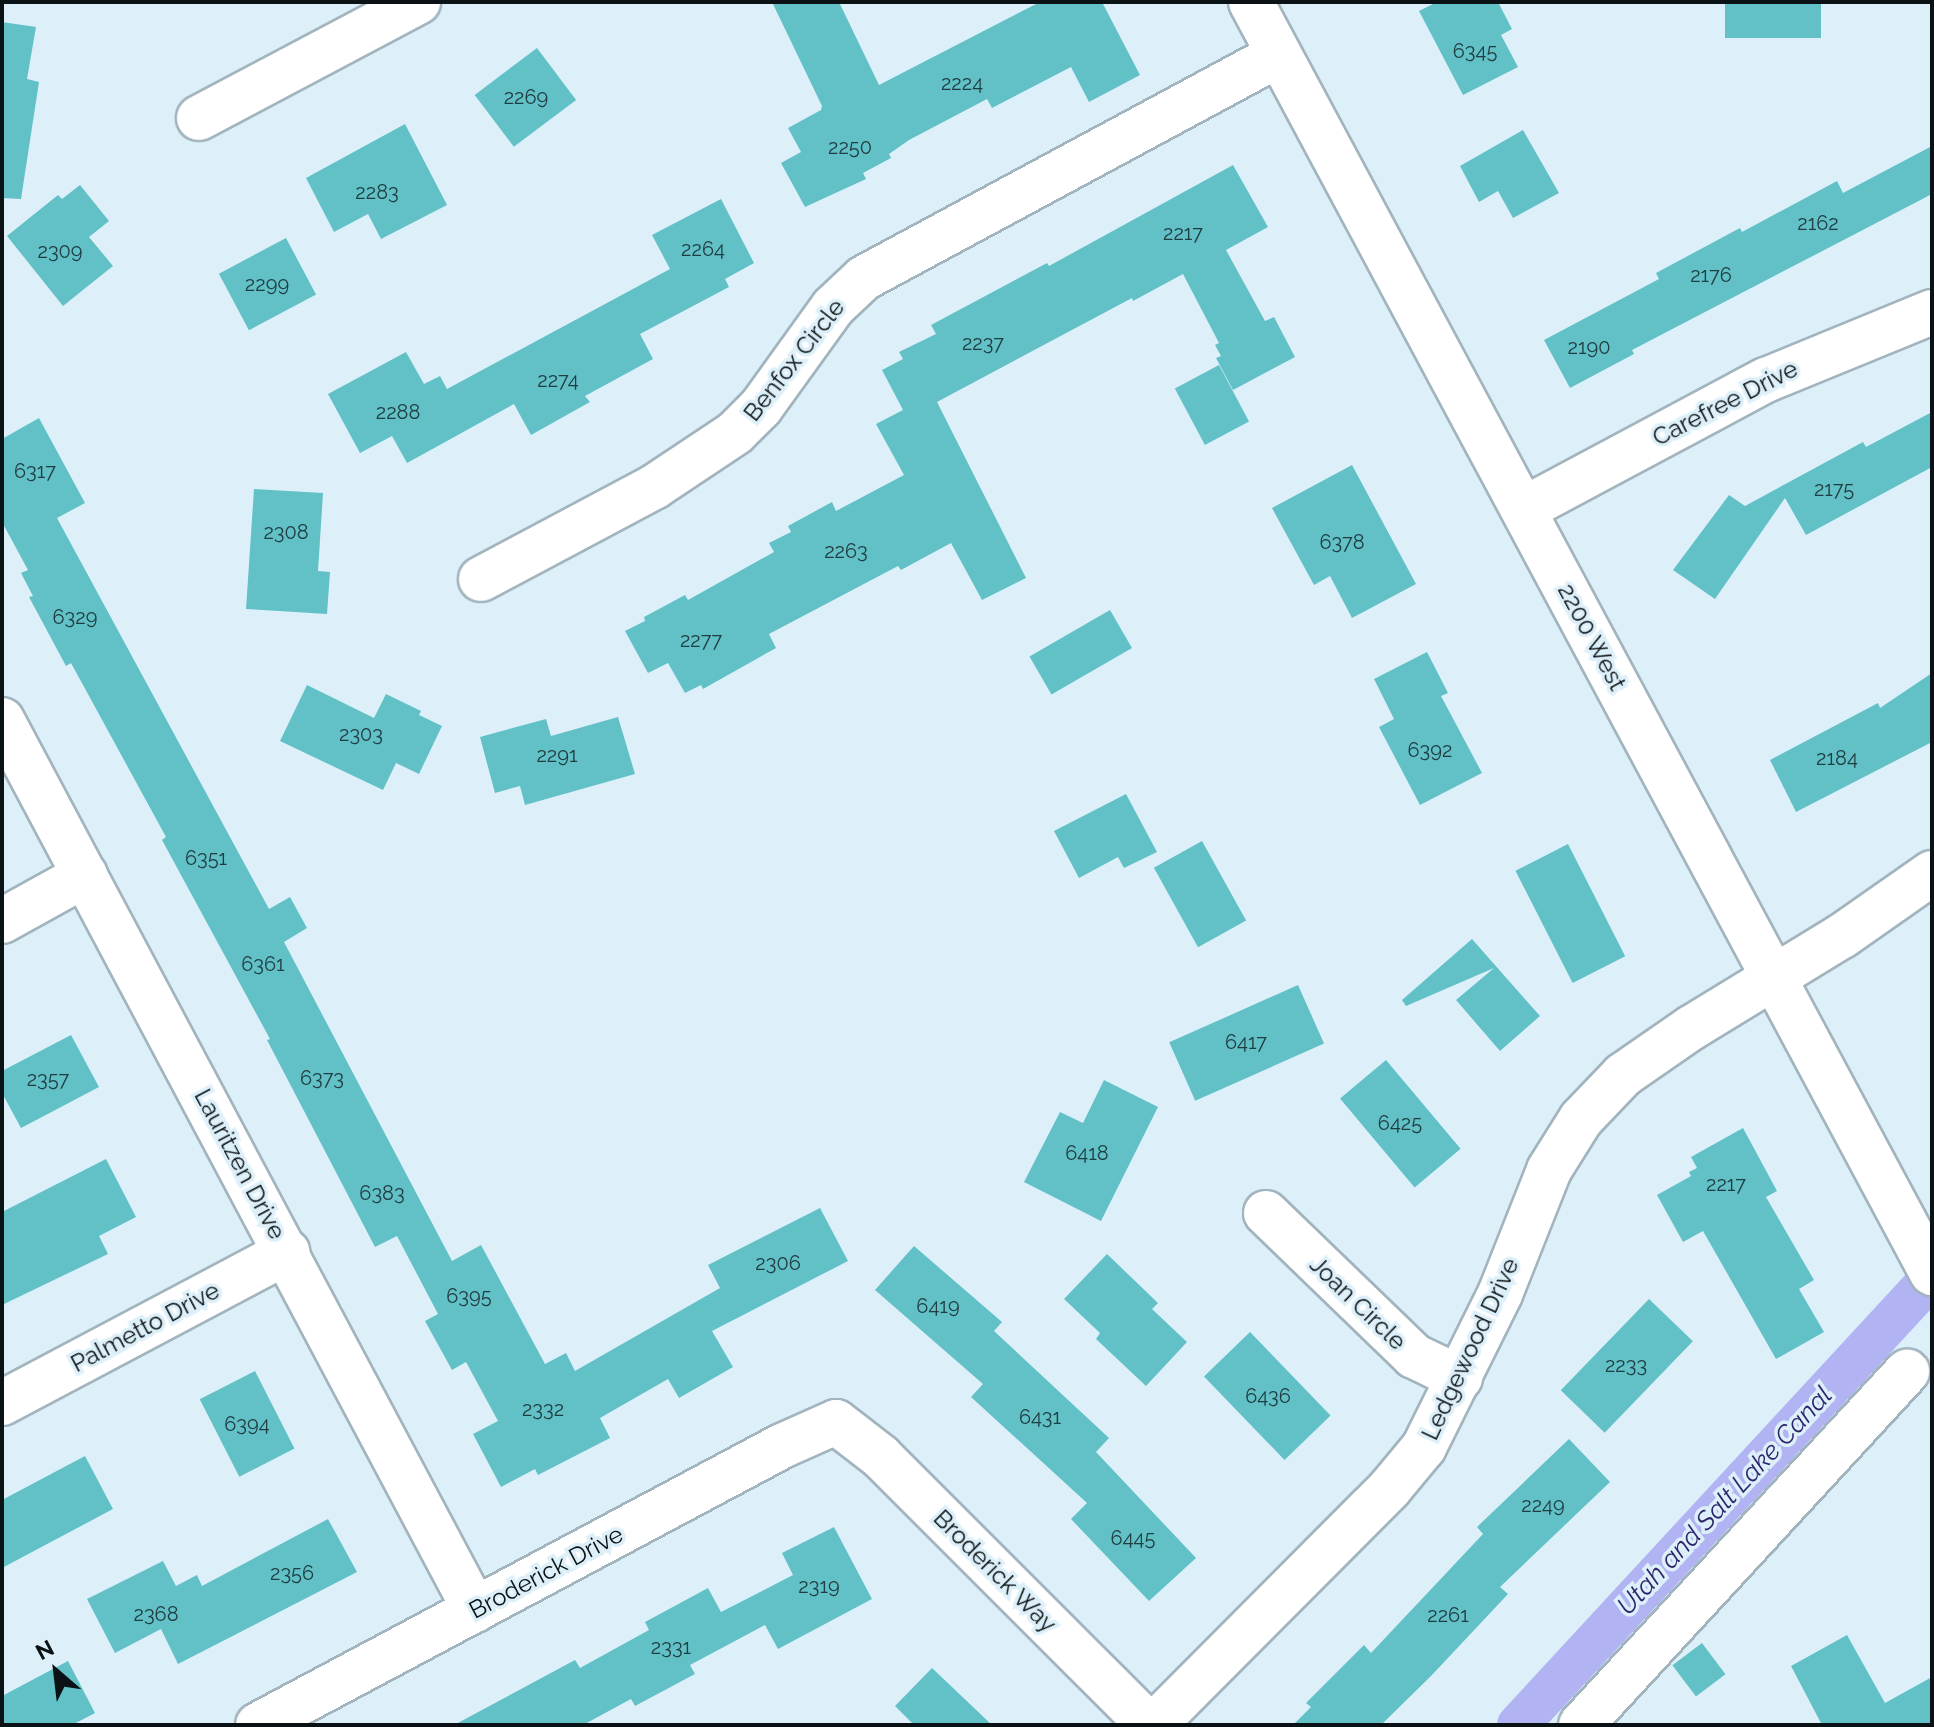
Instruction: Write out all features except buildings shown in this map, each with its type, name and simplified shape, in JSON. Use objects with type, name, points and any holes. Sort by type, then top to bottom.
[{"type":"street","points":[[199,118],[418,2]]},
{"type":"street","name":"2200 West","points":[[1251,2],[1923,1255]]},
{"type":"street","name":"Benfox Circle","points":[[481,579],[654,487],[735,433],[761,407],[833,307],[864,278],[1279,55]]},
{"type":"street","name":"Carefree Drive","points":[[1524,509],[1766,380],[1932,312]]},
{"type":"street","name":"Lauritzen Drive","points":[[2,720],[475,1610]]},
{"type":"street","name":"Ledgewood Drive","points":[[1152,1725],[1390,1488],[1424,1447],[1500,1294],[1549,1170],[1581,1119],[1623,1075],[1691,1028],[1842,936],[1932,873]]},
{"type":"street","points":[[2,921],[85,875]]},
{"type":"street","name":"Joan Circle","points":[[1266,1213],[1414,1356],[1460,1378]]},
{"type":"street","name":"Palmetto Drive","points":[[2,1403],[287,1252]]},
{"type":"street","points":[[1581,1725],[1907,1372]]},
{"type":"street","name":"Broderick Drive","points":[[258,1725],[782,1446],[836,1422]]},
{"type":"street","name":"Broderick Way","points":[[836,1422],[880,1456],[1152,1725]]},
{"type":"waterway","name":"Utah and Salt Lake Canal","points":[[1518,1725],[1932,1277]]}]
